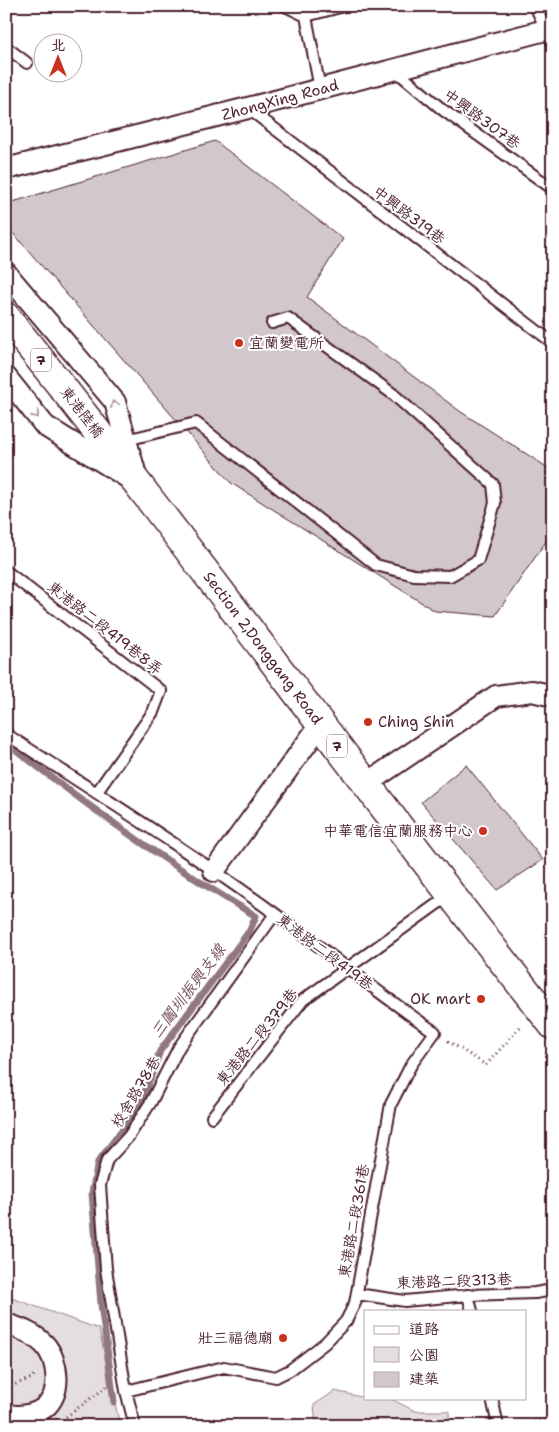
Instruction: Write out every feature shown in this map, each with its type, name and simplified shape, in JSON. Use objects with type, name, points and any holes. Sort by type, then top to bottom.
[{"type":"main road","name":"東港陸橋","points":[[6,317],[139,484]]},
{"type":"main road","name":"Section 2,Donggang Road","points":[[139,484],[320,725],[545,1016]]},
{"type":"street","name":"ZhongXing Road","points":[[6,169],[395,70],[551,33]]},
{"type":"street","name":"Section 2,Donggang Road","points":[[6,273],[115,402],[139,484]]},
{"type":"street","name":"Section 2,Donggang Road","points":[[6,377],[45,426],[139,484]]},
{"type":"street","points":[[366,784],[496,696],[532,691],[553,696]]},
{"type":"street","points":[[214,871],[320,725]]},
{"type":"street","points":[[6,1324],[31,1333],[45,1345],[53,1357],[57,1376],[54,1393],[45,1407],[33,1414],[6,1415]]},
{"type":"lane","points":[[286,6],[306,16],[344,6]]},
{"type":"lane","points":[[535,6],[551,33]]},
{"type":"lane","points":[[306,16],[320,89]]},
{"type":"lane","points":[[6,47],[27,64]]},
{"type":"lane","name":"中興路307巷","points":[[395,70],[443,110],[553,189]]},
{"type":"lane","name":"中興路319巷","points":[[248,108],[553,343]]},
{"type":"lane","points":[[126,440],[196,423],[376,565],[414,575],[450,576],[478,560],[495,503],[493,484],[392,394],[304,329],[288,318],[272,323]]},
{"type":"lane","name":"東港路二段419巷8弄","points":[[6,571],[162,690],[153,712],[97,792]]},
{"type":"lane","name":"東港路二段419巷","points":[[6,734],[97,792],[214,871],[435,1032]]},
{"type":"lane","name":"東港路二段379巷","points":[[212,1117],[303,1000],[452,894]]},
{"type":"lane","name":"校舍路78巷","points":[[134,1426],[126,1391],[106,1269],[100,1185],[107,1160],[129,1136],[179,1048],[275,914]]},
{"type":"lane","name":"東港路二段361巷","points":[[126,1391],[224,1367],[276,1377],[290,1370],[325,1343],[346,1321],[355,1303],[357,1294],[390,1104],[410,1065],[435,1032]]},
{"type":"lane","name":"東港路二段313巷","points":[[357,1294],[405,1301],[468,1295],[535,1293],[553,1290]]},
{"type":"lane","points":[[468,1295],[472,1310]]},
{"type":"lane","points":[[492,1400],[498,1426]]},
{"type":"path","points":[[435,1032],[486,1065],[545,1016]]},
{"type":"path","points":[[62,1420],[110,1385]]},
{"type":"path","points":[[511,1426],[553,1418]]},
{"type":"green space","points":[[6,1296],[99,1329],[120,1426],[6,1426]]},
{"type":"green space","points":[[335,1391],[364,1398],[364,1400],[393,1400],[415,1411],[449,1411],[449,1426],[316,1426],[314,1405]]},
{"type":"building","name":"宜蘭變電所","points":[[215,141],[343,239],[307,297],[461,412],[553,471],[553,531],[495,616],[435,611],[231,483],[6,225],[6,204]]},
{"type":"building","name":"中華電信宜蘭服務中心","points":[[466,765],[543,860],[497,890],[421,802]]},
{"type":"waterway","name":"三鬮圳振興支線","points":[[6,742],[128,834],[256,916],[250,930],[160,1051],[140,1106],[98,1162],[92,1193],[101,1304],[114,1402]]},
{"type":"place","name":"宜蘭變電所","points":[[239,343]]},
{"type":"place","name":"Ching Shin","points":[[368,722]]},
{"type":"place","name":"中華電信宜蘭服務中心","points":[[483,831]]},
{"type":"place","name":"OK mart","points":[[481,999]]},
{"type":"place","name":"壯三福德廟","points":[[283,1338]]}]
